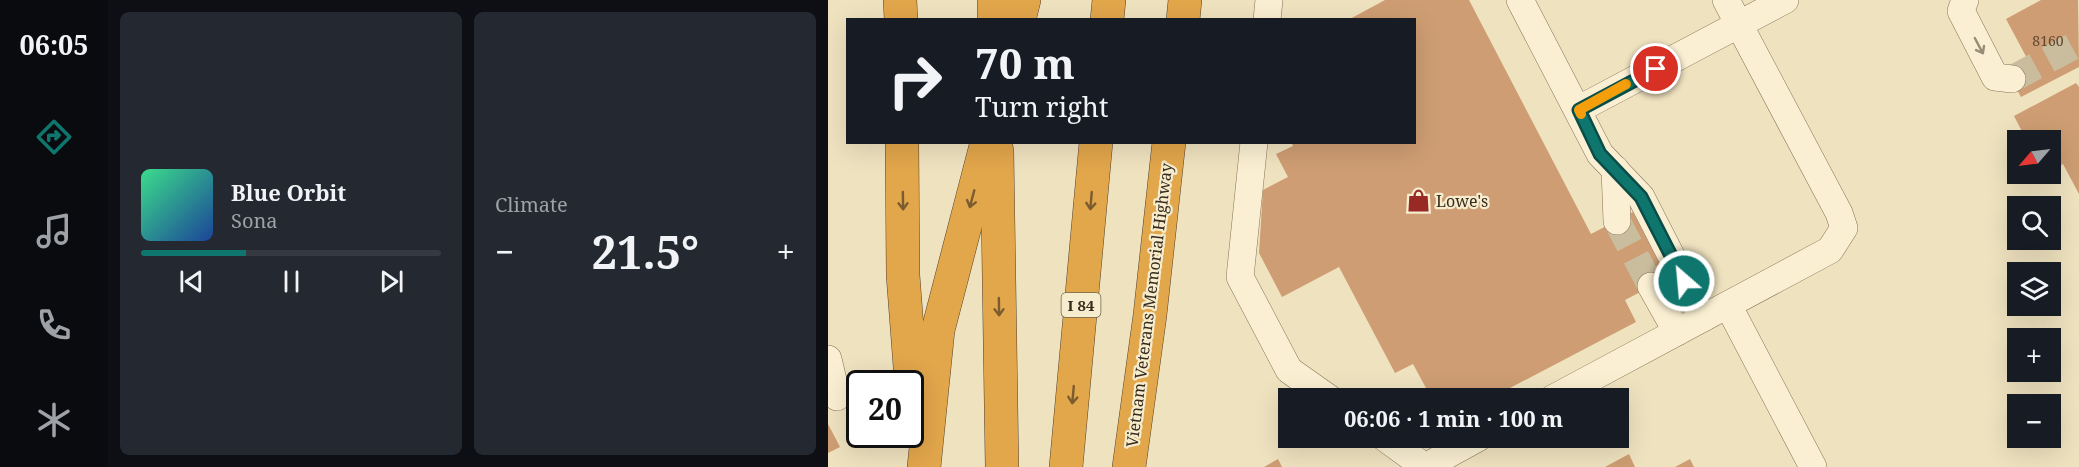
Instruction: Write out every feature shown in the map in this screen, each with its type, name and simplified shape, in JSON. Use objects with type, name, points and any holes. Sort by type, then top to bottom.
[{"type":"highway","points":[[900,0],[901,18]]},
{"type":"highway","points":[[994,0],[994,18]]},
{"type":"highway","points":[[1020,18],[1024,0]]},
{"type":"highway","points":[[1107,18],[1109,0]]},
{"type":"highway","points":[[1183,18],[1185,0]]},
{"type":"highway","points":[[902,144],[903,275],[917,467]]},
{"type":"highway","points":[[924,467],[938,330],[986,144]]},
{"type":"highway","points":[[996,144],[1002,467]]},
{"type":"highway","name":"I 84","points":[[1066,467],[1096,144]]},
{"type":"highway","name":"Vietnam Veterans Memorial Highway","points":[[1129,467],[1150,315],[1169,144]]},
{"type":"highway","points":[[1149,467],[1150,315]]},
{"type":"lane","points":[[1267,18],[1269,0]]},
{"type":"lane","points":[[1520,0],[1600,154],[1641,197],[1703,318]]},
{"type":"lane","points":[[1573,388],[1830,250],[1844,228],[1839,213],[1726,0]]},
{"type":"lane","points":[[1579,110],[1785,0]]},
{"type":"lane","points":[[1965,0],[1960,11],[1995,77],[2012,79]]},
{"type":"lane","points":[[1254,144],[1240,277],[1289,370],[1314,388]]},
{"type":"lane","points":[[1615,170],[1617,221]]},
{"type":"lane","points":[[1652,286],[1677,332]]},
{"type":"lane","points":[[1728,305],[1813,467]]},
{"type":"lane","points":[[828,359],[837,397]]},
{"type":"lane","points":[[1399,448],[1425,467],[1460,448]]},
{"type":"building","name":"Lowe's","points":[[1385,0],[1469,0],[1591,234],[1633,212],[1667,278],[1625,300],[1636,322],[1510,388],[1426,388],[1413,364],[1395,373],[1339,267],[1282,297],[1259,253],[1263,190],[1288,177],[1276,154],[1293,146],[1292,144],[1416,144],[1416,18],[1352,18]]},
{"type":"building","points":[[2041,0],[2078,0],[2079,67],[2021,97],[2008,73],[2029,62],[2006,19]]},
{"type":"building","points":[[2076,83],[2079,87],[2079,194],[2063,164],[2061,165],[2061,130],[2021,130],[2014,116]]},
{"type":"building","points":[[828,424],[840,447],[828,453]]},
{"type":"building","points":[[1629,454],[1635,467],[1605,467]]},
{"type":"building","points":[[1278,459],[1282,467],[1264,467]]},
{"type":"building","points":[[1690,459],[1694,467],[1675,467]]},
{"type":"tunnel","points":[[2012,79],[2079,43]]},
{"type":"tunnel","points":[[1617,221],[1651,286]]},
{"type":"slow traffic","points":[[1581,114],[1579,110],[1626,84]]},
{"type":"place","name":"Lowe's","points":[[1418,201]]},
{"type":"route","points":[[1656,69],[1579,110],[1600,154],[1641,197],[1684,281]]}]
